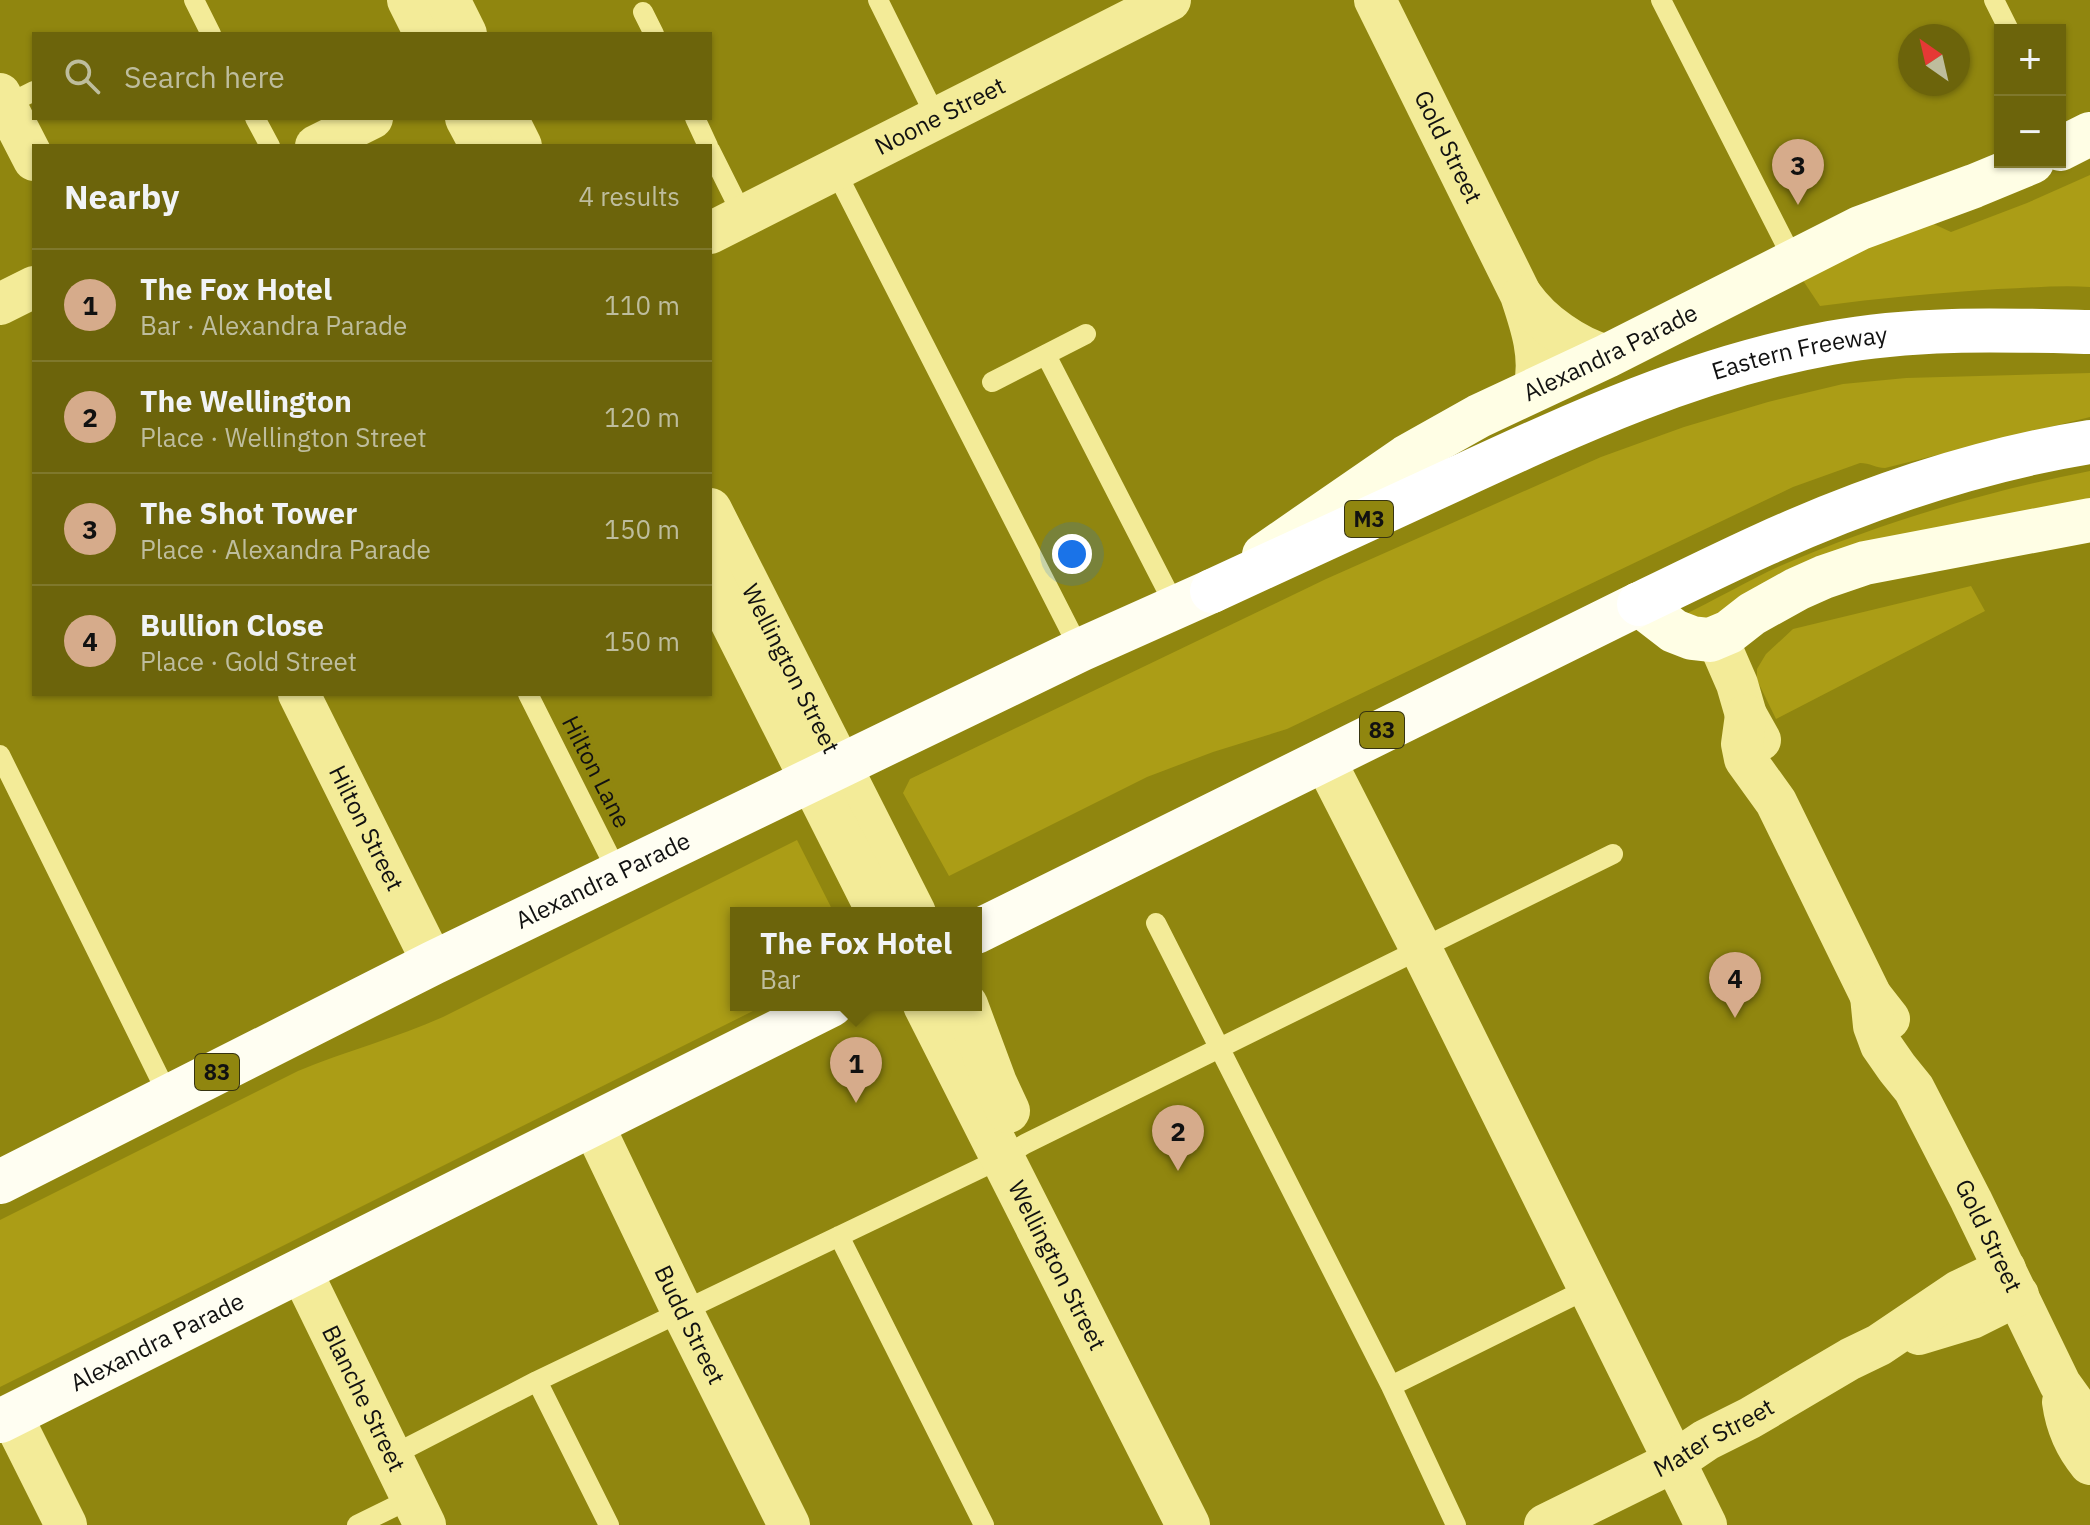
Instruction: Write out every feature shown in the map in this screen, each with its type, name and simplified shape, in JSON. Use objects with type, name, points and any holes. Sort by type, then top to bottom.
[{"type":"highway","name":"Eastern Freeway","points":[[1526,446],[1617,406],[1689,379],[1767,356],[1831,342],[1980,330],[2090,332]]},
{"type":"highway","points":[[1639,604],[1834,514],[1906,488],[1981,465],[2090,442]]},
{"type":"highway","name":"Alexandra Parade","points":[[0,1182],[433,963],[1080,650],[1526,446]]},
{"type":"highway","name":"83","points":[[982,929],[1639,604]]},
{"type":"highway","name":"Alexandra Parade","points":[[6,1418],[819,1011]]},
{"type":"main road","name":"Alexandra Parade","points":[[1194,598],[1406,457],[1479,416],[1607,356],[1883,218],[1974,186],[2012,168]]},
{"type":"main road","points":[[1639,604],[1665,626],[1683,635],[1701,640],[1717,638],[1788,593],[1865,563],[2090,520]]},
{"type":"street","points":[[409,0],[425,32]]},
{"type":"street","points":[[448,0],[464,32]]},
{"type":"street","name":"Noone Street","points":[[726,224],[1170,0]]},
{"type":"street","name":"Gold Street","points":[[1375,0],[1521,295],[1531,325],[1537,359],[1534,389]]},
{"type":"street","points":[[10,100],[32,155]]},
{"type":"street","points":[[320,144],[368,120]]},
{"type":"street","points":[[468,120],[481,144]]},
{"type":"street","points":[[507,120],[519,144]]},
{"type":"street","points":[[0,304],[32,288]]},
{"type":"street","name":"Gold Street","points":[[1521,295],[1552,326],[1585,347],[1607,356]]},
{"type":"street","name":"Wellington Street","points":[[712,515],[826,773],[877,907]]},
{"type":"street","name":"Wellington Street","points":[[712,581],[910,907]]},
{"type":"street","name":"Gold Street","points":[[1717,638],[1737,684],[1746,715],[1765,748],[1776,802],[1871,996],[1900,1035],[1910,1060],[1914,1089],[2060,1384],[2090,1426]]},
{"type":"street","name":"Hilton Street","points":[[300,696],[433,963]]},
{"type":"street","points":[[1324,759],[1706,1525]]},
{"type":"street","name":"Wellington Street","points":[[929,1011],[1014,1151],[1214,1525]]},
{"type":"street","name":"Wellington Street","points":[[968,1011],[995,1083],[1014,1151],[1188,1525]]},
{"type":"street","name":"Budd Street","points":[[593,1125],[789,1525]]},
{"type":"street","name":"Blanche Street","points":[[301,1271],[419,1512]]},
{"type":"street","name":"Mater Street","points":[[1545,1525],[1675,1461],[1706,1440],[1879,1345],[1959,1291],[2011,1282]]},
{"type":"street","name":"Gold Street","points":[[2060,1384],[2065,1417],[2072,1437],[2090,1464]]},
{"type":"street","points":[[6,1418],[66,1525]]},
{"type":"lane","points":[[194,0],[210,32]]},
{"type":"lane","points":[[878,0],[937,119]]},
{"type":"lane","points":[[1661,0],[1794,261]]},
{"type":"lane","points":[[1994,0],[2006,24]]},
{"type":"lane","points":[[643,12],[653,32]]},
{"type":"lane","points":[[256,120],[269,144]]},
{"type":"lane","points":[[696,120],[707,144]]},
{"type":"lane","points":[[712,161],[726,224]]},
{"type":"lane","points":[[835,170],[1080,650]]},
{"type":"lane","points":[[992,382],[1086,334]]},
{"type":"lane","points":[[1046,355],[1194,598]]},
{"type":"lane","name":"Hilton Lane","points":[[529,696],[618,873]]},
{"type":"lane","points":[[0,755],[169,1097]]},
{"type":"lane","points":[[391,1456],[537,1381],[1014,1151],[1613,854]]},
{"type":"lane","points":[[1156,923],[1391,1386],[1456,1525]]},
{"type":"lane","points":[[839,1236],[984,1525]]},
{"type":"lane","points":[[1391,1386],[1589,1288]]},
{"type":"lane","points":[[537,1381],[609,1525]]},
{"type":"lane","points":[[357,1525],[419,1512]]},
{"type":"shaded area","points":[[2090,175],[2090,287],[1976,291],[1820,306],[1800,276],[1925,220],[1951,232]]},
{"type":"shaded area","points":[[2090,373],[2090,417],[1885,468],[1860,463],[1793,487],[1287,729],[1147,777],[949,876],[903,793],[910,779],[1326,579],[1601,457],[1684,427],[1843,384],[1906,378]]},
{"type":"shaded area","points":[[2090,471],[2090,507],[1719,621],[1682,616],[1780,566],[1855,536],[1971,499]]},
{"type":"shaded area","points":[[1971,586],[1985,611],[1776,719],[1757,680],[1757,669],[1766,654],[1793,629]]},
{"type":"shaded area","points":[[797,840],[831,907],[730,907],[730,1011],[753,1011],[0,1387],[0,1220],[298,1071],[443,1017]]},
{"type":"place","name":"The Shot Tower","points":[[1798,205]]},
{"type":"place","name":"Bullion Close","points":[[1735,1018]]},
{"type":"place","name":"The Fox Hotel","points":[[856,1103]]},
{"type":"place","name":"The Wellington","points":[[1178,1171]]}]
